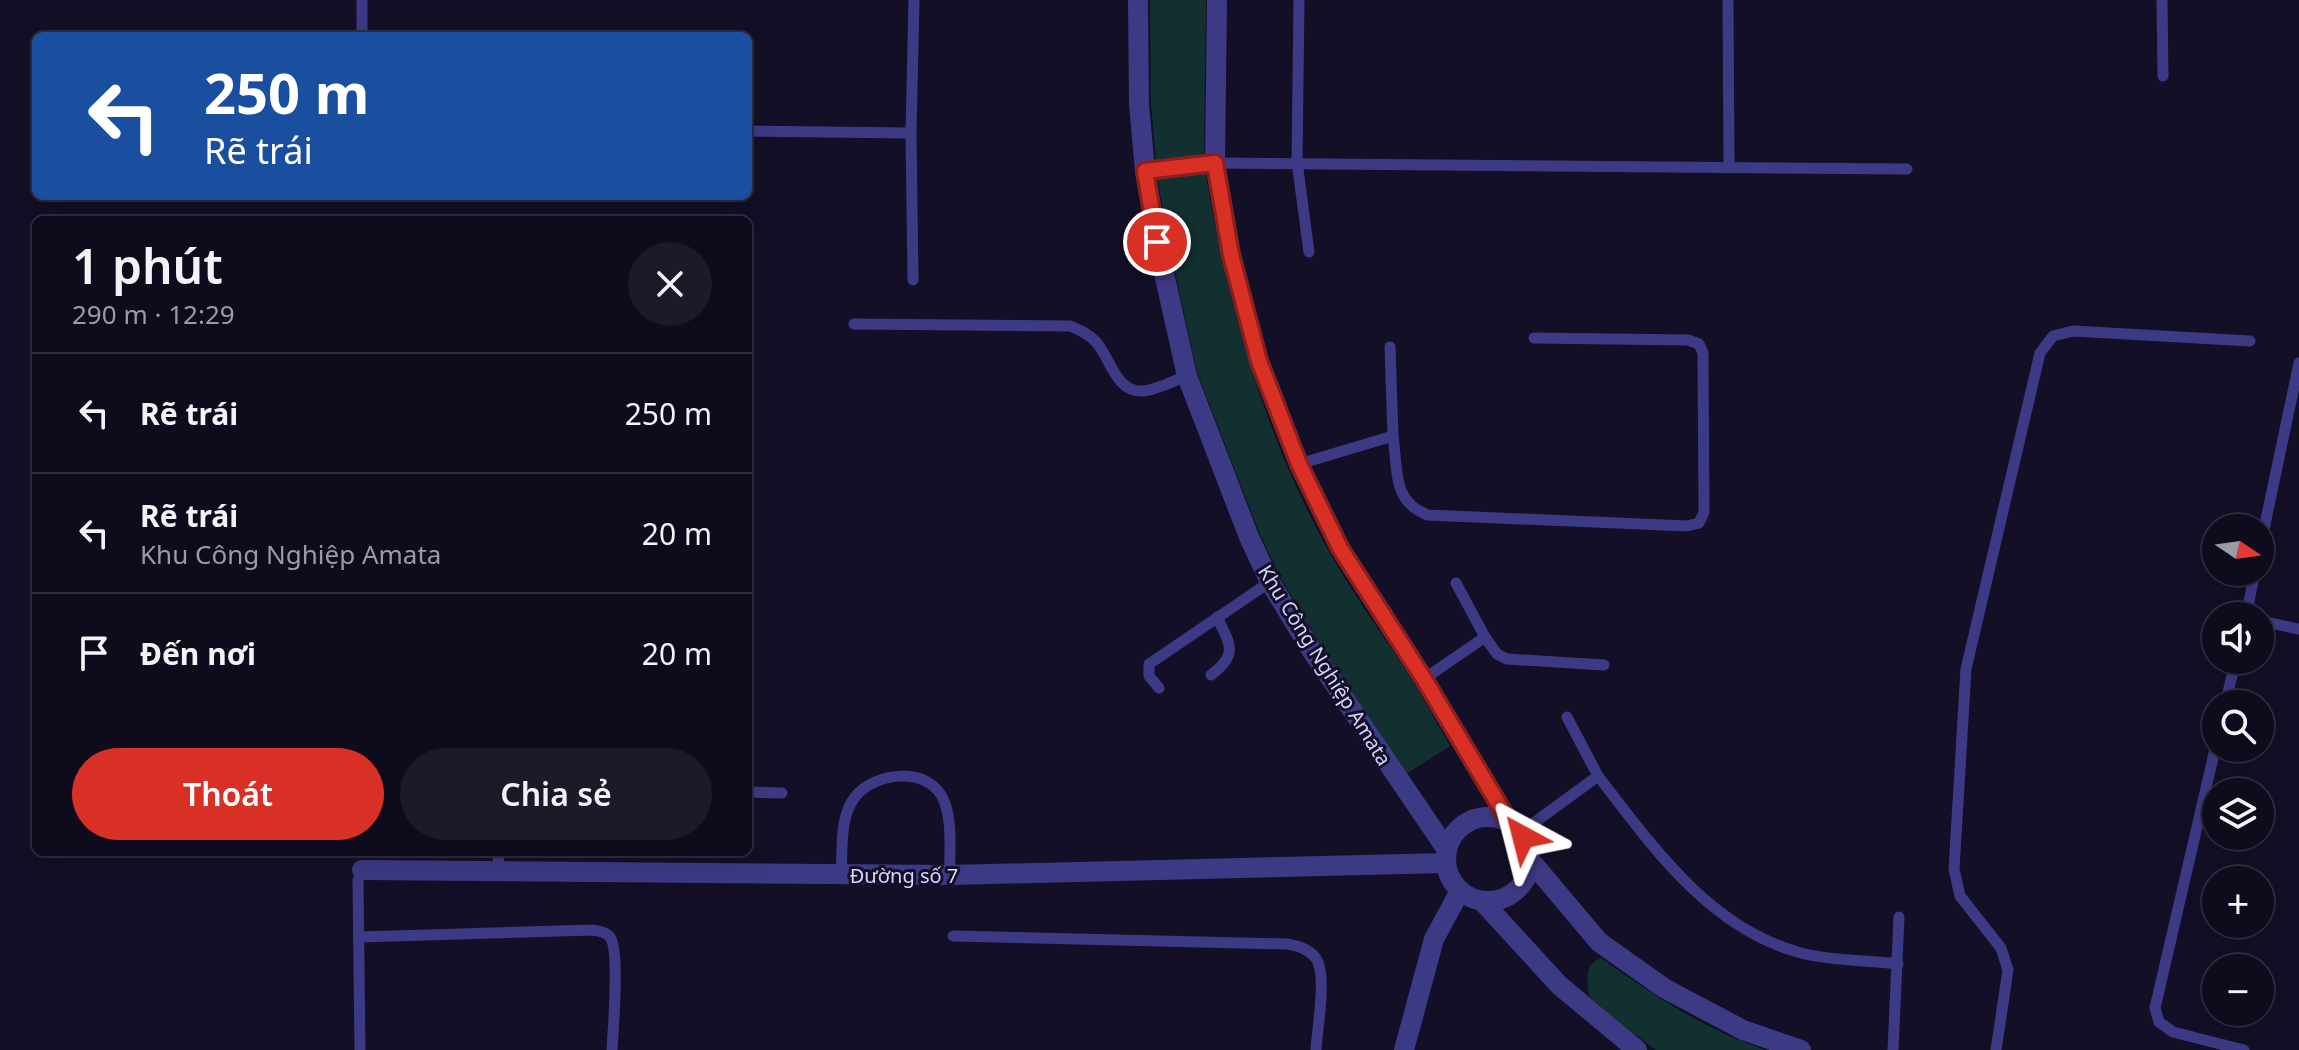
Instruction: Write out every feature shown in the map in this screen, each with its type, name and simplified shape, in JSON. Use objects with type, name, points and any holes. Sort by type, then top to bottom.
[{"type":"street","name":"Khu Công Nghiệp Amata","points":[[1138,0],[1139,104],[1145,171],[1157,242],[1187,376],[1249,537],[1270,582],[1446,856]]},
{"type":"street","points":[[1217,0],[1215,163],[1231,255],[1259,361],[1299,464],[1340,548],[1528,846],[1530,860],[1520,886],[1512,894],[1494,901],[1482,901]]},
{"type":"street","points":[[1145,171],[1215,163]]},
{"type":"street","points":[[1515,828],[1493,817],[1473,820],[1453,837],[1446,856],[1448,872],[1460,891],[1482,901],[1559,985],[1637,1050]]},
{"type":"street","name":"Đường số 7","points":[[362,870],[498,862],[841,875],[950,875],[1446,856]]},
{"type":"street","points":[[1530,860],[1599,942],[1664,988],[1743,1030],[1801,1050]]},
{"type":"street","points":[[1404,1050],[1434,939],[1460,891]]},
{"type":"lane","points":[[362,0],[362,32]]},
{"type":"lane","points":[[913,280],[911,133],[914,0]]},
{"type":"lane","points":[[1299,0],[1297,162],[1309,252]]},
{"type":"lane","points":[[1728,0],[1729,167]]},
{"type":"lane","points":[[2162,0],[2163,76]]},
{"type":"lane","points":[[752,131],[911,133]]},
{"type":"lane","points":[[1215,163],[1907,169]]},
{"type":"lane","points":[[854,324],[1070,326],[1084,332],[1098,344],[1119,381],[1132,390],[1146,391],[1187,376]]},
{"type":"lane","points":[[1996,1050],[2008,970],[2001,948],[1960,896],[1954,869],[1964,700],[1966,669],[2040,353],[2053,336],[2073,331],[2250,341]]},
{"type":"lane","points":[[1390,347],[1393,436],[1401,494],[1412,509],[1428,515],[1687,526],[1699,523],[1704,512],[1703,353],[1699,344],[1688,340],[1534,338]]},
{"type":"lane","points":[[2267,514],[2299,363]]},
{"type":"lane","points":[[1299,464],[1393,436]]},
{"type":"lane","points":[[1159,688],[1149,676],[1149,664],[1270,582]]},
{"type":"lane","points":[[1456,583],[1497,654],[1507,659],[1604,665]]},
{"type":"lane","points":[[1211,675],[1226,664],[1230,654],[1230,644],[1217,617]]},
{"type":"lane","points":[[2274,624],[2299,629]]},
{"type":"lane","points":[[1424,679],[1485,637]]},
{"type":"lane","points":[[1567,717],[1598,776],[1646,838],[1710,906],[1774,945],[1805,954],[1898,964]]},
{"type":"lane","points":[[2212,762],[2155,1008],[2159,1022],[2173,1032],[2244,1050]]},
{"type":"lane","points":[[1515,828],[1598,776]]},
{"type":"lane","points":[[841,875],[845,817],[855,797],[870,783],[889,777],[910,777],[933,786],[944,800],[948,819],[950,875]]},
{"type":"lane","points":[[752,792],[782,793]]},
{"type":"lane","points":[[360,1050],[358,881],[362,870]]},
{"type":"lane","points":[[1893,1050],[1899,917]]},
{"type":"lane","points":[[359,937],[604,932],[612,938],[615,954],[612,1050]]},
{"type":"lane","points":[[953,936],[1287,944],[1305,948],[1316,958],[1322,972],[1316,1050]]},
{"type":"green space","points":[[1150,0],[1206,0],[1204,157],[1156,163],[1151,103]]},
{"type":"green space","points":[[1205,170],[1237,320],[1286,464],[1331,555],[1414,683],[1450,746],[1406,774],[1322,647],[1279,575],[1259,532],[1197,372],[1157,176]]},
{"type":"green space","points":[[1601,958],[1701,1022],[1766,1050],[1656,1050],[1589,996],[1589,968]]},
{"type":"route","points":[[1157,242],[1145,171],[1215,163],[1231,255],[1259,361],[1299,464],[1340,548],[1424,679],[1510,823],[1523,837]]}]
